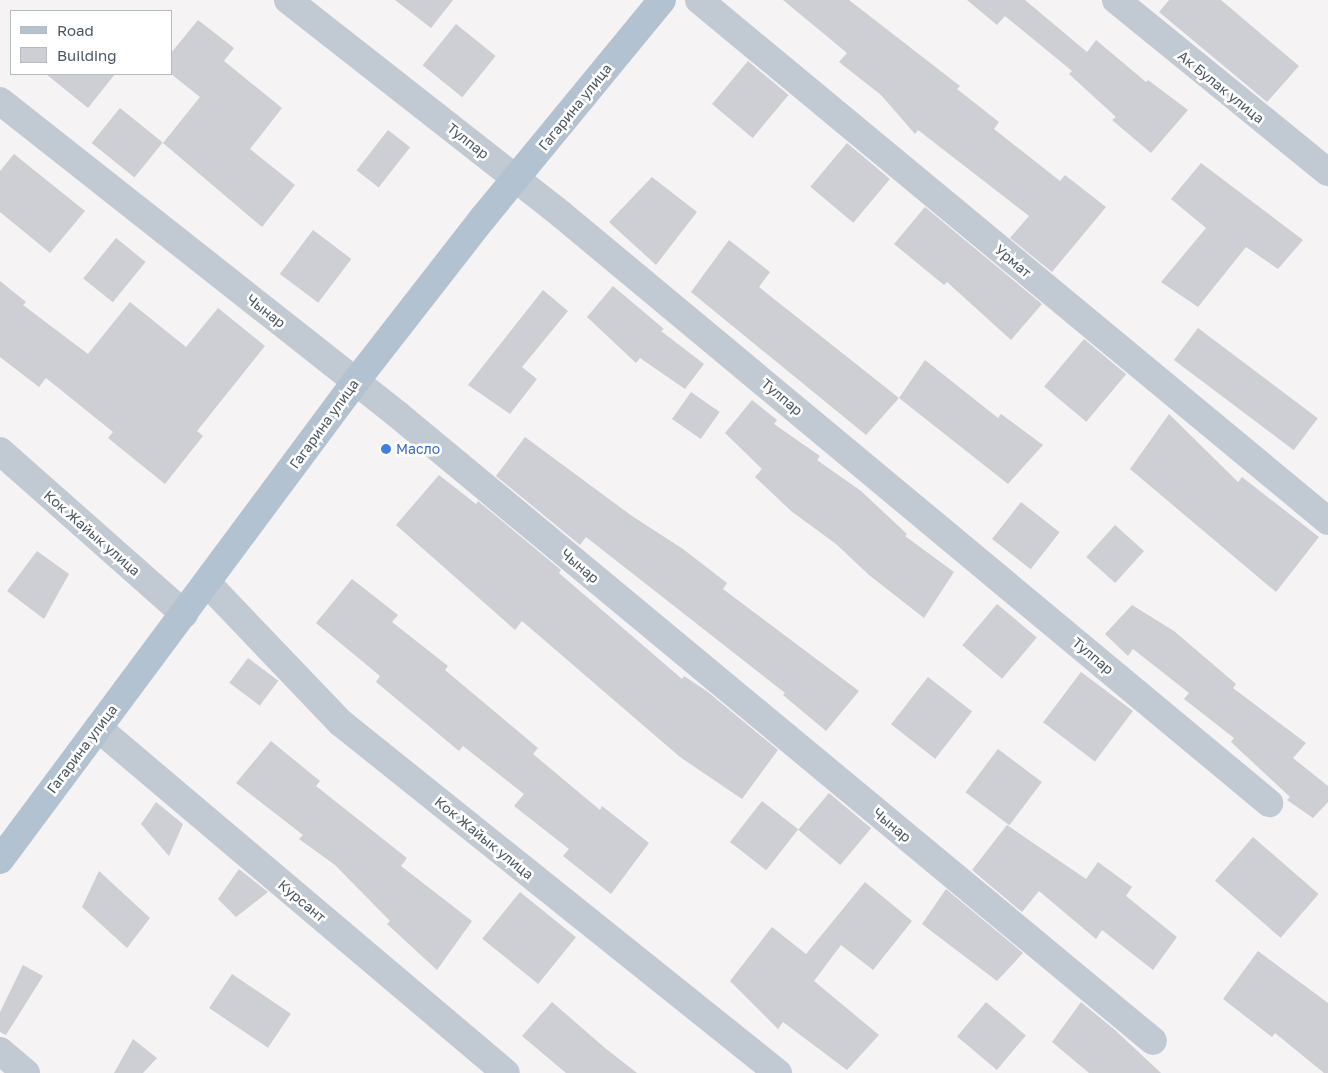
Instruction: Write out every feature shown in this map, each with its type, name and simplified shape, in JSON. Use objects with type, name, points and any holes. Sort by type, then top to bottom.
[{"type":"main road","name":"Гагарина улица","points":[[1,856],[184,614],[356,381],[516,178],[662,0]]},
{"type":"street","name":"Тулпар","points":[[288,0],[516,178],[1269,802]]},
{"type":"street","name":"Урмат","points":[[699,0],[1328,521]]},
{"type":"street","name":"Ак Булак улица","points":[[1116,0],[1328,172]]},
{"type":"street","name":"Чынар","points":[[0,101],[356,381],[1153,1041]]},
{"type":"street","name":"Кок Жайык улица","points":[[0,451],[184,614]]},
{"type":"street","name":"Кок Жайык улица","points":[[207,583],[341,723],[778,1073]]},
{"type":"street","name":"Курсант","points":[[98,728],[506,1073]]},
{"type":"street","points":[[0,1050],[26,1073]]},
{"type":"building","points":[[395,0],[453,0],[431,28]]},
{"type":"building","points":[[783,0],[849,0],[960,86],[957,89],[999,122],[994,129],[1060,181],[1065,175],[1106,207],[1052,272],[1010,238],[1029,216],[918,130],[915,134],[881,95],[839,62],[847,53]]},
{"type":"building","points":[[967,0],[1025,0],[1087,52],[1096,40],[1146,82],[1148,80],[1188,110],[1151,153],[1112,120],[1116,117],[1069,74],[1072,71],[1005,16],[997,25]]},
{"type":"building","points":[[1169,0],[1221,0],[1299,66],[1267,102],[1159,12]]},
{"type":"building","points":[[198,20],[234,48],[224,61],[282,108],[250,149],[295,185],[262,227],[163,143],[200,97],[172,75],[172,52]]},
{"type":"building","points":[[456,24],[496,56],[462,97],[423,65]]},
{"type":"building","points":[[748,61],[789,95],[753,138],[712,104]]},
{"type":"building","points":[[47,75],[114,75],[88,108]]},
{"type":"building","points":[[120,108],[163,143],[134,178],[92,143]]},
{"type":"building","points":[[388,130],[410,147],[379,187],[357,170]]},
{"type":"building","points":[[847,143],[890,179],[853,223],[810,187]]},
{"type":"building","points":[[14,154],[85,211],[50,253],[0,212],[0,171]]},
{"type":"building","points":[[1201,163],[1303,240],[1278,269],[1246,247],[1198,307],[1161,282],[1206,228],[1171,199]]},
{"type":"building","points":[[652,177],[697,212],[656,265],[609,222]]},
{"type":"building","points":[[925,207],[1042,304],[1011,340],[947,282],[944,285],[894,244]]},
{"type":"building","points":[[313,230],[351,259],[318,303],[280,274]]},
{"type":"building","points":[[116,238],[146,262],[113,302],[83,278]]},
{"type":"building","points":[[729,240],[770,272],[759,287],[899,398],[866,435],[691,292]]},
{"type":"building","points":[[0,281],[26,302],[23,305],[88,354],[130,302],[186,347],[218,308],[265,346],[197,431],[203,436],[165,484],[108,438],[113,432],[46,378],[39,387],[0,357]]},
{"type":"building","points":[[613,286],[664,329],[661,331],[704,364],[685,389],[640,358],[636,363],[587,317]]},
{"type":"building","points":[[543,290],[568,311],[522,367],[537,379],[510,414],[468,385]]},
{"type":"building","points":[[1198,328],[1318,418],[1294,450],[1174,360]]},
{"type":"building","points":[[1084,339],[1126,374],[1086,422],[1044,386]]},
{"type":"building","points":[[925,360],[998,418],[1001,414],[1043,445],[1008,484],[899,398]]},
{"type":"building","points":[[691,392],[720,412],[701,439],[672,419]]},
{"type":"building","points":[[752,400],[777,420],[774,424],[820,456],[817,460],[861,491],[907,534],[905,536],[954,572],[924,618],[869,575],[836,544],[791,511],[755,477],[762,469],[725,433]]},
{"type":"building","points":[[1169,414],[1238,482],[1242,477],[1319,537],[1276,592],[1130,469]]},
{"type":"building","points":[[525,437],[632,516],[683,549],[727,583],[723,589],[859,691],[826,731],[783,695],[785,693],[586,537],[580,545],[496,476]]},
{"type":"building","points":[[439,475],[476,504],[478,501],[561,570],[559,573],[682,679],[684,676],[708,692],[778,750],[742,799],[680,757],[522,621],[515,630],[396,525]]},
{"type":"building","points":[[1021,502],[1060,532],[1031,569],[992,539]]},
{"type":"building","points":[[1115,525],[1144,551],[1115,583],[1086,557]]},
{"type":"building","points":[[37,551],[69,574],[44,619],[7,591]]},
{"type":"building","points":[[352,579],[398,615],[392,622],[448,666],[445,670],[538,748],[533,754],[600,810],[602,806],[649,843],[611,894],[563,856],[569,849],[514,806],[524,794],[463,746],[459,751],[376,682],[380,676],[316,623]]},
{"type":"building","points":[[997,604],[1037,637],[1002,679],[962,645]]},
{"type":"building","points":[[1132,605],[1174,631],[1236,684],[1233,688],[1306,743],[1293,758],[1328,786],[1328,802],[1313,818],[1287,800],[1290,797],[1231,742],[1234,738],[1184,699],[1189,693],[1133,649],[1128,656],[1105,634]]},
{"type":"building","points":[[248,658],[278,681],[260,706],[229,683]]},
{"type":"building","points":[[1081,672],[1133,711],[1095,761],[1043,722]]},
{"type":"building","points":[[928,677],[972,711],[935,759],[891,724]]},
{"type":"building","points":[[271,741],[320,781],[316,786],[407,858],[401,866],[472,921],[437,970],[387,924],[390,921],[335,865],[299,839],[303,835],[236,783]]},
{"type":"building","points":[[998,749],[1042,782],[1009,825],[966,792]]},
{"type":"building","points":[[829,793],[871,828],[840,865],[798,830]]},
{"type":"building","points":[[762,801],[798,829],[766,870],[730,842]]},
{"type":"building","points":[[156,802],[183,824],[169,856],[141,824]]},
{"type":"building","points":[[1007,825],[1086,879],[1098,862],[1132,887],[1126,896],[1177,937],[1153,970],[1102,930],[1096,939],[1039,891],[1022,912],[972,870]]},
{"type":"building","points":[[1253,837],[1319,894],[1281,938],[1215,881]]},
{"type":"building","points":[[239,869],[268,892],[236,917],[218,899]]},
{"type":"building","points":[[99,871],[150,918],[127,948],[82,907]]},
{"type":"building","points":[[865,882],[912,921],[873,970],[841,945],[814,981],[879,1035],[847,1070],[783,1022],[778,1029],[730,981],[772,927],[806,954]]},
{"type":"building","points":[[946,889],[1023,953],[997,981],[922,924]]},
{"type":"building","points":[[520,892],[576,937],[538,984],[482,939]]},
{"type":"building","points":[[1258,951],[1328,1003],[1328,1073],[1324,1073],[1275,1033],[1272,1037],[1223,999]]},
{"type":"building","points":[[23,965],[43,976],[6,1035],[0,1032],[0,1012]]},
{"type":"building","points":[[232,974],[291,1014],[268,1048],[209,1008]]},
{"type":"building","points":[[552,1002],[637,1073],[566,1073],[522,1036]]},
{"type":"building","points":[[986,1002],[1026,1035],[997,1070],[957,1036]]},
{"type":"building","points":[[1081,1002],[1115,1030],[1161,1073],[1089,1073],[1052,1042]]},
{"type":"building","points":[[133,1039],[157,1058],[143,1073],[114,1073]]},
{"type":"place","name":"Масло","points":[[386,449]]}]
